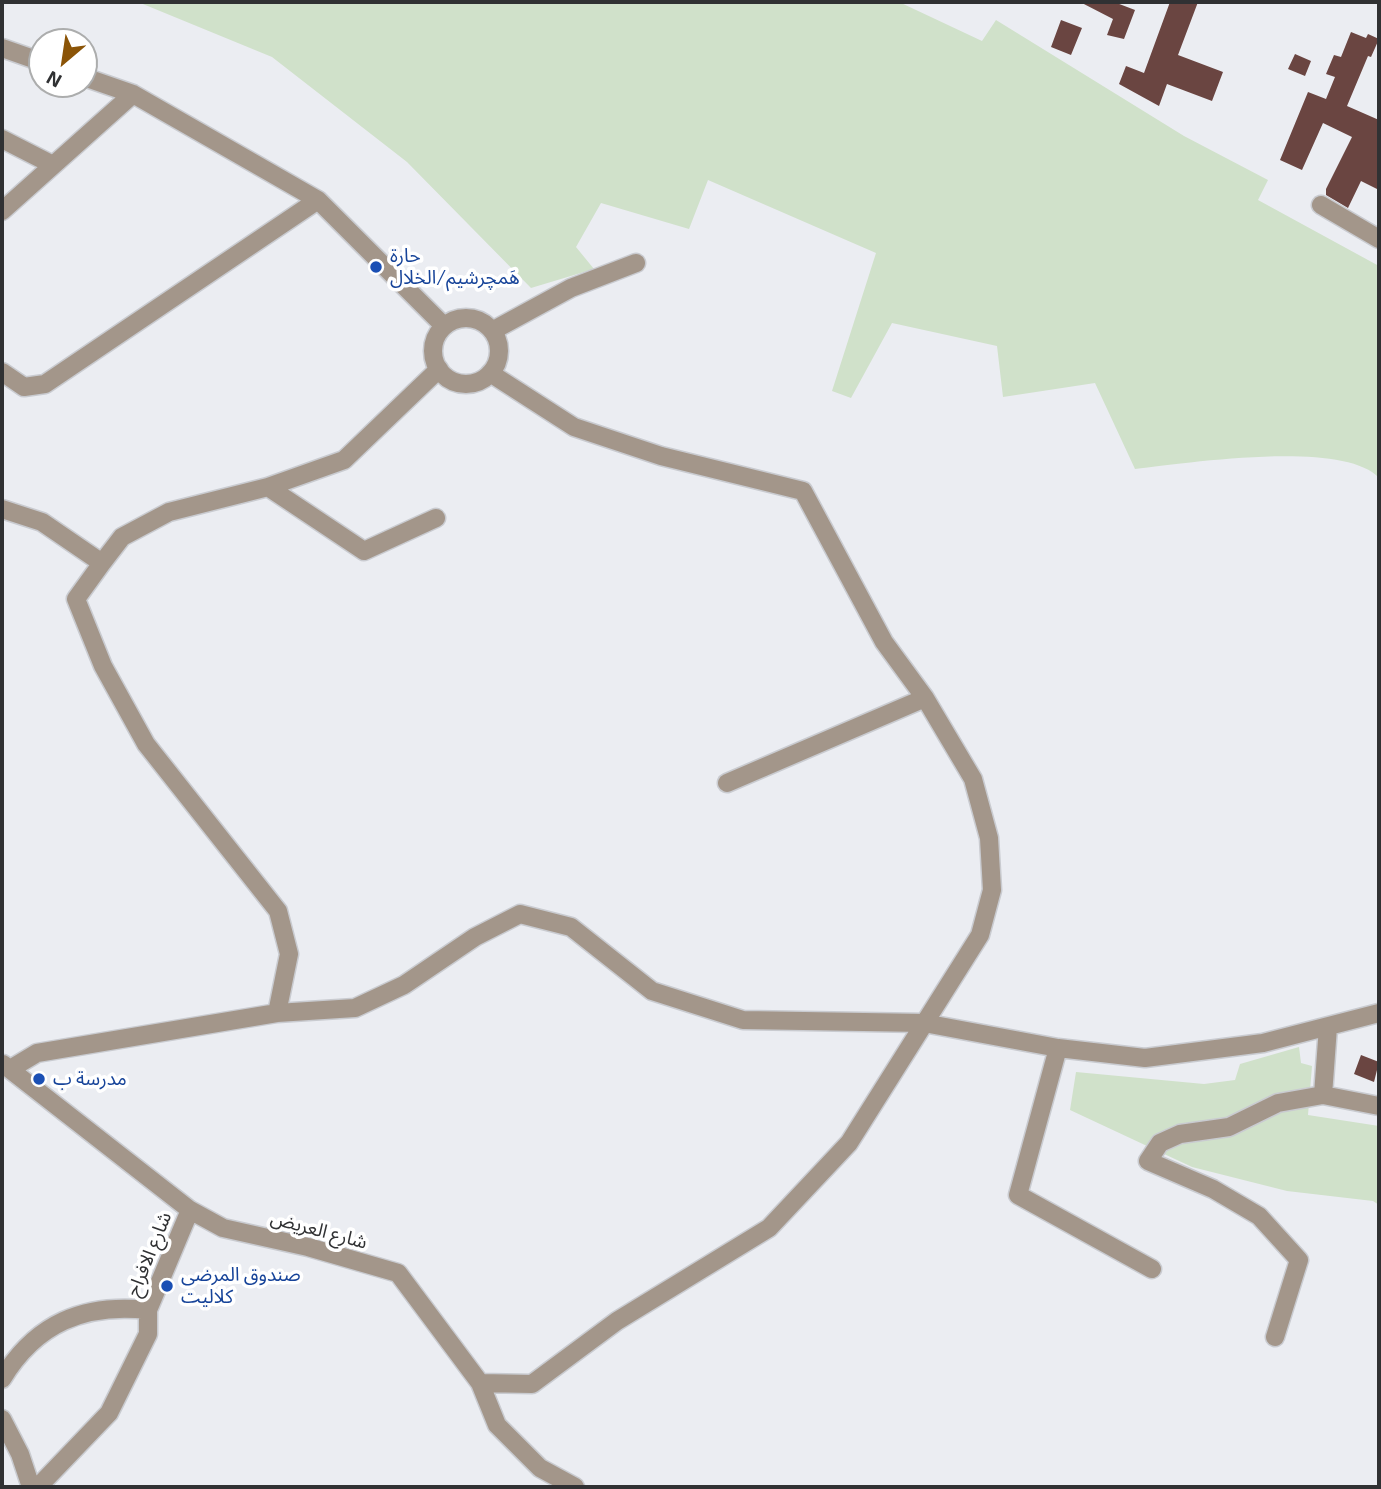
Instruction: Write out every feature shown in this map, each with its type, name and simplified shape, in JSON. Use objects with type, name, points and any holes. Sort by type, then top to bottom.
[{"type":"street","points":[[2,48],[28,57]]},
{"type":"street","points":[[98,82],[133,94],[318,200],[444,326]]},
{"type":"street","points":[[2,211],[133,94]]},
{"type":"street","points":[[2,139],[53,165]]},
{"type":"street","points":[[2,372],[24,387],[45,384],[318,200]]},
{"type":"street","points":[[1321,205],[1379,239]]},
{"type":"street","points":[[492,331],[571,288],[636,263]]},
{"type":"street","points":[[463,318],[484,324],[492,331],[498,352],[490,373],[482,379],[464,383],[454,381],[439,369],[433,351],[438,333],[444,326],[463,318]]},
{"type":"street","points":[[277,1013],[289,954],[278,911],[146,744],[103,666],[76,599],[122,537],[169,512],[268,487],[344,460],[439,369]]},
{"type":"street","points":[[480,1383],[532,1384],[617,1321],[769,1227],[849,1143],[980,935],[992,890],[989,838],[973,779],[925,698],[884,642],[803,491],[661,456],[574,427],[490,373]]},
{"type":"street","points":[[268,487],[364,551],[436,519]]},
{"type":"street","points":[[2,509],[42,522],[102,564]]},
{"type":"street","points":[[727,783],[925,698]]},
{"type":"street","points":[[7,1066],[37,1053],[277,1013],[355,1008],[404,985],[475,937],[520,914],[571,927],[652,991],[743,1020],[924,1023],[1058,1048],[1145,1058],[1263,1043],[1379,1013]]},
{"type":"street","points":[[1323,1095],[1328,1027]]},
{"type":"street","points":[[1058,1048],[1018,1195],[1152,1269]]},
{"type":"street","name":"شارع العريض","points":[[7,1066],[190,1210],[223,1228],[308,1247],[398,1273],[480,1383],[497,1425],[540,1468],[575,1487]]},
{"type":"street","points":[[1275,1337],[1299,1260],[1259,1216],[1213,1189],[1148,1161],[1160,1143],[1180,1134],[1229,1127],[1278,1103],[1323,1095],[1379,1106]]},
{"type":"street","name":"شارع الافراح","points":[[38,1487],[109,1413],[148,1334],[148,1310],[190,1210]]},
{"type":"street","points":[[2,1379],[16,1357],[43,1331],[81,1314],[120,1307],[148,1310]]},
{"type":"street","points":[[2,1419],[20,1454],[31,1487]]},
{"type":"green space","points":[[138,2],[899,2],[982,41],[996,20],[1184,136],[1268,180],[1258,200],[1379,266],[1379,478],[1361,466],[1333,459],[1300,456],[1226,459],[1135,469],[1095,383],[1003,397],[997,346],[892,323],[851,398],[832,391],[876,253],[708,180],[689,229],[601,203],[576,247],[594,269],[531,288],[407,162],[272,57]]},
{"type":"green space","points":[[1299,1047],[1301,1063],[1312,1066],[1308,1115],[1379,1126],[1379,1205],[1373,1201],[1287,1191],[1192,1167],[1070,1110],[1076,1072],[1204,1084],[1235,1080],[1240,1064]]},
{"type":"building","points":[[1080,2],[1114,2],[1135,10],[1124,39],[1107,35],[1113,19]]},
{"type":"building","points":[[1170,2],[1198,2],[1178,55],[1223,72],[1212,101],[1167,84],[1159,106],[1119,84],[1126,66],[1144,73]]},
{"type":"building","points":[[1061,20],[1082,28],[1071,55],[1051,47]]},
{"type":"building","points":[[1351,32],[1366,38],[1368,34],[1379,39],[1371,57],[1368,56],[1347,106],[1379,120],[1379,190],[1361,181],[1348,208],[1326,195],[1326,189],[1352,137],[1323,123],[1302,170],[1280,160],[1308,92],[1326,99],[1335,77],[1326,74],[1334,55],[1341,57]]},
{"type":"building","points":[[1295,54],[1311,61],[1305,76],[1288,69]]},
{"type":"building","points":[[1361,1055],[1379,1062],[1374,1082],[1354,1074]]},
{"type":"place","name":"حارة هَمچرشيم/الخلال","points":[[376,267]]},
{"type":"place","name":"مدرسة ب","points":[[39,1079]]},
{"type":"place","name":"صندوق المرضى كلاليت","points":[[167,1286]]}]
